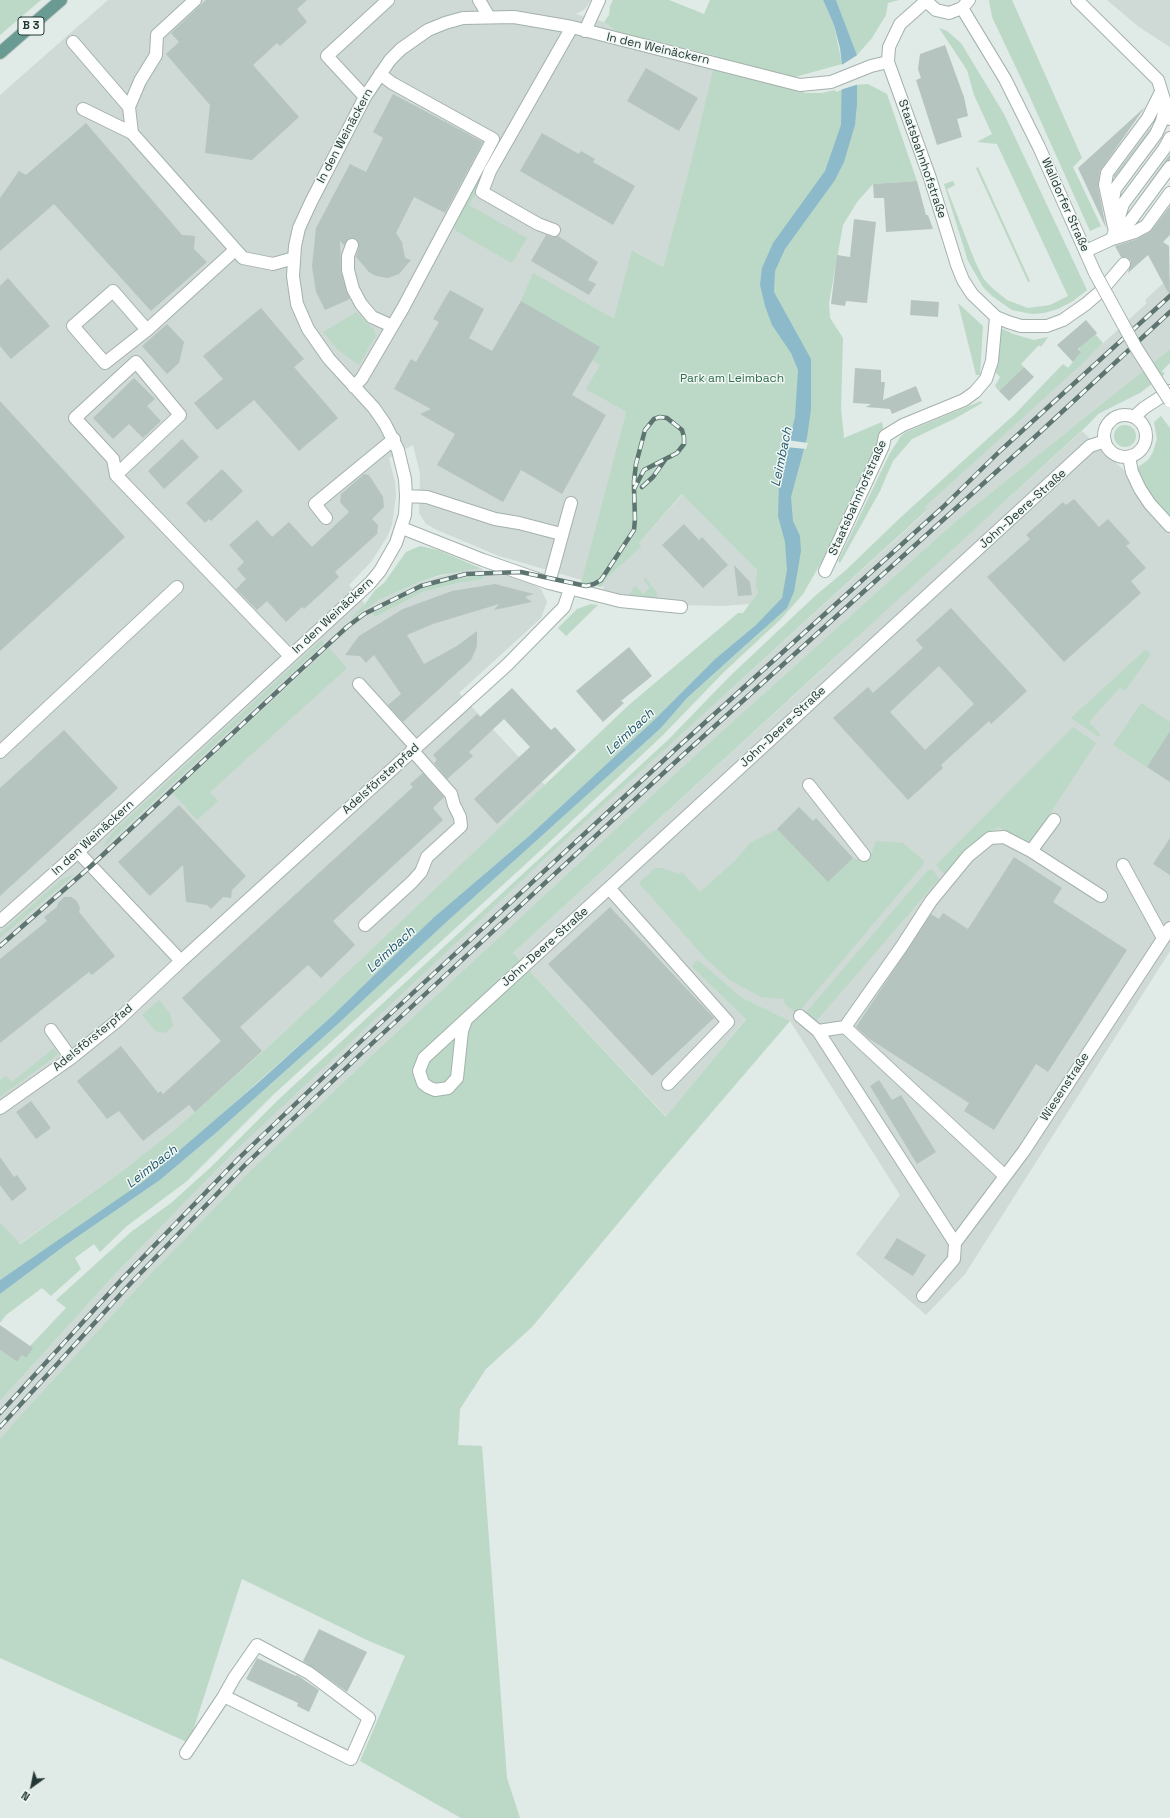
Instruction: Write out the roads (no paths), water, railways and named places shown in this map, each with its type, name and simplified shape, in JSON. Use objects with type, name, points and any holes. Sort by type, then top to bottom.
[{"type":"main road","name":"B 3","points":[[0,53],[61,0]]},
{"type":"street","points":[[132,132],[129,107],[140,81],[156,55],[157,35],[195,0]]},
{"type":"street","points":[[365,96],[327,56],[388,0]]},
{"type":"street","points":[[479,0],[489,17]]},
{"type":"street","points":[[1077,0],[1158,80],[1170,119]]},
{"type":"street","points":[[585,31],[597,1]]},
{"type":"street","name":"Walldorfer Straße","points":[[926,1],[936,10],[949,13],[966,4],[1039,147],[1096,273],[1131,340],[1170,401]]},
{"type":"street","name":"Staatsbahnhofstraße","points":[[926,1],[900,24],[889,47],[888,62],[930,178],[963,280],[972,294],[996,317],[1021,326],[1034,327],[1055,324],[1072,315],[1101,291],[1124,264]]},
{"type":"street","name":"In den Weinäckern","points":[[0,921],[78,852],[370,583],[389,556],[402,528],[405,515],[406,496],[402,464],[394,439],[374,408],[354,387],[316,340],[301,315],[294,289],[294,258],[300,228],[311,202],[365,96],[380,74],[401,49],[428,30],[463,18],[514,17],[572,27],[800,85],[831,82],[871,66],[888,62]]},
{"type":"street","points":[[554,230],[538,224],[482,192],[490,171],[572,27]]},
{"type":"street","points":[[73,42],[129,107]]},
{"type":"street","points":[[354,387],[362,378],[392,326],[493,139],[392,83],[380,74]]},
{"type":"street","points":[[1113,233],[1111,208],[1105,185],[1107,173],[1148,118],[1161,92]]},
{"type":"street","points":[[1111,208],[1115,189],[1159,127],[1162,121],[1165,104]]},
{"type":"street","points":[[84,109],[132,132],[243,258],[251,261],[273,264],[294,258]]},
{"type":"street","points":[[1113,233],[1123,204],[1164,149],[1170,138]]},
{"type":"street","points":[[1086,251],[1097,245],[1131,220],[1170,167]]},
{"type":"street","points":[[1113,233],[1135,232],[1146,226],[1170,194]]},
{"type":"street","points":[[352,245],[348,256],[348,270],[353,289],[361,304],[372,317],[392,326]]},
{"type":"street","points":[[147,330],[114,291],[72,326],[105,363],[147,330],[235,250]]},
{"type":"street","name":"Staatsbahnhofstraße","points":[[825,571],[883,446],[885,436],[903,425],[964,400],[982,386],[990,370],[996,317]]},
{"type":"street","points":[[136,362],[180,415],[116,474],[112,459],[76,418],[136,362]]},
{"type":"street","points":[[1134,417],[1144,408],[1170,391]]},
{"type":"street","points":[[1127,415],[1134,417],[1142,424],[1146,434],[1144,444],[1138,452],[1129,456],[1118,456],[1110,450],[1104,441],[1104,433],[1107,425],[1119,416],[1127,415]]},
{"type":"street","points":[[326,518],[315,504],[394,439]]},
{"type":"street","name":"John-Deere-Straße","points":[[466,1020],[462,1031],[457,1078],[448,1088],[435,1090],[428,1088],[420,1077],[420,1064],[424,1058],[1090,446],[1104,441]]},
{"type":"street","points":[[1129,456],[1132,472],[1140,489],[1150,504],[1170,526]]},
{"type":"street","name":"In den Weinäckern","points":[[116,474],[290,656]]},
{"type":"street","points":[[406,496],[427,497],[495,518],[561,534]]},
{"type":"street","points":[[550,583],[561,534],[571,503]]},
{"type":"street","points":[[402,528],[489,562],[594,596],[632,603],[681,607]]},
{"type":"street","points":[[0,752],[177,587]]},
{"type":"street","name":"Adelsförsterpfad","points":[[0,1108],[71,1058],[116,1022],[181,961],[508,664],[560,611],[566,603],[570,589]]},
{"type":"street","points":[[358,684],[451,794],[454,805],[460,817],[461,826],[427,857],[421,872],[412,882],[365,925]]},
{"type":"street","points":[[809,785],[864,855]]},
{"type":"street","points":[[1030,851],[1054,820]]},
{"type":"street","points":[[818,1031],[845,1026],[902,946],[931,901],[968,856],[990,838],[1004,837],[1030,851],[1101,896]]},
{"type":"street","points":[[78,852],[181,961]]},
{"type":"street","points":[[1123,865],[1167,933]]},
{"type":"street","points":[[609,888],[728,1022],[668,1084]]},
{"type":"street","name":"Wiesenstraße","points":[[923,1296],[954,1259],[955,1243],[1024,1152],[1167,933]]},
{"type":"street","points":[[800,1016],[818,1031],[955,1243]]},
{"type":"street","points":[[845,1026],[1005,1176]]},
{"type":"street","points":[[50,1030],[71,1058]]},
{"type":"street","points":[[186,1753],[257,1645],[309,1673],[369,1718],[351,1759],[224,1696]]},
{"type":"water","points":[[823,0],[836,0],[857,55],[857,104],[855,125],[844,162],[835,180],[785,249],[775,271],[774,292],[811,359],[811,409],[807,438],[791,497],[793,521],[800,536],[801,551],[794,592],[787,608],[687,698],[661,728],[441,927],[339,1023],[217,1132],[160,1180],[67,1244],[0,1294],[0,1280],[144,1181],[260,1081],[332,1016],[433,918],[529,836],[653,721],[715,659],[757,624],[782,598],[787,570],[785,542],[778,516],[779,484],[795,417],[798,370],[791,353],[772,325],[765,306],[760,285],[762,268],[773,243],[825,171],[841,125],[842,65],[840,48],[834,25]]},
{"type":"railway","points":[[0,1413],[123,1278],[239,1158],[359,1043],[678,747],[943,507],[1000,451],[1170,296]]},
{"type":"railway","points":[[0,1427],[130,1284],[245,1165],[365,1050],[684,754],[1037,435],[1170,312]]},
{"type":"railway","points":[[0,946],[91,866],[295,675],[347,627],[364,614],[421,586],[466,574],[521,572],[586,586],[601,580],[634,530],[635,519],[634,489],[634,481],[636,464],[645,430],[654,419],[660,417],[667,418],[682,430],[684,444],[677,453],[644,470],[634,489]]},
{"type":"railway","points":[[642,487],[653,477],[665,460]]},
{"type":"park label","name":"Park am Leimbach","points":[[732,379]]},
{"type":"water label","name":"Leimbach","points":[[782,457]]},
{"type":"water label","name":"Leimbach","points":[[630,732]]},
{"type":"water label","name":"Leimbach","points":[[391,950]]},
{"type":"water label","name":"Leimbach","points":[[152,1167]]}]
